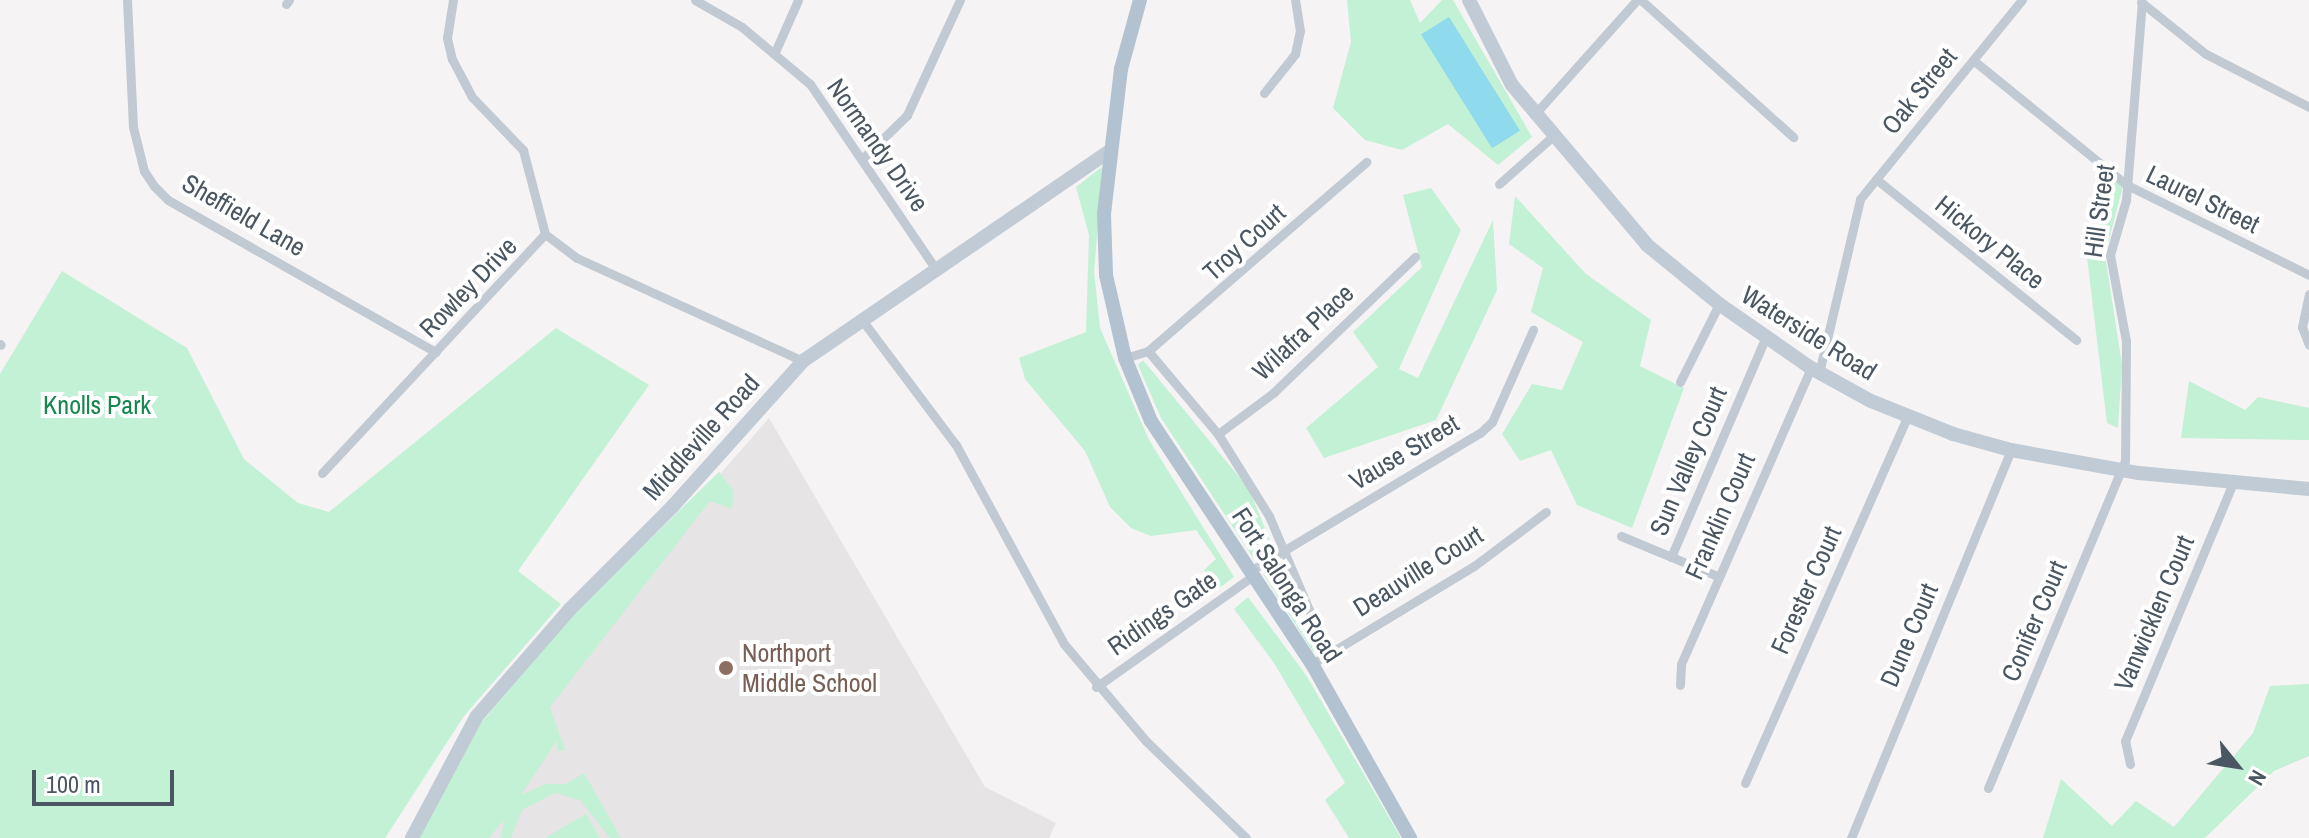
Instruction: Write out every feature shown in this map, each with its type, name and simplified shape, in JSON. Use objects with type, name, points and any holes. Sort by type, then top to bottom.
[{"type":"main road","name":"Fort Salonga Road","points":[[1140,0],[1128,36],[1110,151],[1106,275],[1125,358],[1151,421],[1312,664],[1410,838]]},
{"type":"main road","name":"Waterside Road","points":[[1469,0],[1512,85],[1552,137],[1647,245],[1719,304],[1815,370],[1908,415],[2011,450],[2122,471],[2309,489]]},
{"type":"main road","name":"Middleville Road","points":[[412,838],[477,716],[569,610],[673,506],[803,361],[1110,151]]},
{"type":"street","name":"Sheffield Lane","points":[[127,0],[133,127],[144,171],[154,186],[168,200],[436,352]]},
{"type":"street","points":[[453,0],[447,38],[452,59],[472,97],[523,150],[545,234]]},
{"type":"street","name":"Normandy Drive","points":[[695,0],[722,12],[775,52],[824,101],[937,271]]},
{"type":"street","points":[[775,52],[798,0]]},
{"type":"street","points":[[863,158],[907,115],[960,0]]},
{"type":"street","points":[[1264,93],[1295,54],[1300,31],[1295,0]]},
{"type":"street","points":[[1534,115],[1639,0],[1793,137]]},
{"type":"street","name":"Oak Street","points":[[1855,213],[1876,179],[2022,0]]},
{"type":"street","points":[[2140,2],[2206,54],[2309,107]]},
{"type":"street","name":"Hill Street","points":[[2122,471],[2127,448],[2126,341],[2110,255],[2127,185],[2140,2]]},
{"type":"street","name":"Laurel Street","points":[[1973,60],[2127,185],[2309,275]]},
{"type":"street","points":[[1499,184],[1552,137]]},
{"type":"street","name":"Troy Court","points":[[1148,351],[1366,162]]},
{"type":"street","name":"Hickory Place","points":[[1876,179],[2076,340]]},
{"type":"street","name":"Franklin Court","points":[[1680,685],[1681,664],[1717,576],[1815,370],[1855,213]]},
{"type":"street","name":"Rowley Drive","points":[[322,473],[545,234],[577,258],[803,361]]},
{"type":"street","name":"Wilafra Place","points":[[1218,434],[1273,393],[1415,257]]},
{"type":"street","points":[[2309,294],[2302,327],[2309,345]]},
{"type":"street","points":[[1680,382],[1719,304]]},
{"type":"street","points":[[862,320],[956,445],[1041,611],[1096,687],[1241,836]]},
{"type":"street","name":"Vause Street","points":[[1252,574],[1283,550],[1492,422],[1533,330]]},
{"type":"street","name":"Sun Valley Court","points":[[1717,576],[1671,557],[1766,336]]},
{"type":"street","points":[[1125,358],[1148,351]]},
{"type":"street","name":"Fort Salonga Road","points":[[1148,351],[1218,434],[1269,516],[1328,654]]},
{"type":"street","name":"Forester Court","points":[[1745,783],[1908,415]]},
{"type":"street","name":"Dune Court","points":[[1851,838],[1868,788],[2011,450]]},
{"type":"street","name":"Conifer Court","points":[[1988,788],[2122,471]]},
{"type":"street","name":"Vanwicklen Court","points":[[2130,764],[2125,741],[2234,481]]},
{"type":"street","name":"Deauville Court","points":[[1312,664],[1474,566],[1546,512]]},
{"type":"street","points":[[1621,536],[1671,557]]},
{"type":"street","name":"Ridings Gate","points":[[1096,687],[1252,574]]},
{"type":"shaded area","name":"Northport Middle School","points":[[769,418],[985,787],[1056,823],[1049,838],[427,838],[687,512]]},
{"type":"green space","points":[[1347,0],[1410,0],[1420,23],[1442,0],[1453,0],[1532,137],[1498,165],[1448,124],[1402,150],[1365,140],[1333,108],[1351,42]]},
{"type":"green space","points":[[1103,166],[1094,271],[1100,328],[1149,440],[1234,577],[1213,593],[1204,570],[1216,559],[1196,530],[1151,536],[1131,528],[1110,507],[1085,451],[1025,379],[1019,358],[1086,332],[1089,235],[1076,187]]},
{"type":"green space","points":[[2109,177],[2123,186],[2105,255],[2122,365],[2118,428],[2107,423],[2086,249],[2109,200]]},
{"type":"green space","points":[[1431,188],[1461,230],[1399,369],[1418,378],[1493,220],[1497,290],[1436,420],[1324,458],[1306,428],[1378,367],[1353,332],[1422,267],[1403,195]]},
{"type":"green space","points":[[1515,196],[1586,274],[1651,320],[1640,366],[1684,388],[1632,528],[1577,505],[1551,450],[1520,461],[1502,434],[1532,384],[1562,390],[1583,342],[1531,312],[1543,268],[1509,244]]},
{"type":"green space","name":"Knolls Park","points":[[62,271],[187,348],[244,459],[298,503],[329,512],[556,328],[649,385],[518,571],[561,604],[464,716],[385,838],[0,838],[0,374]]},
{"type":"green space","points":[[1143,360],[1249,489],[1273,548],[1254,559],[1161,418],[1138,365]]},
{"type":"green space","points":[[2189,381],[2245,410],[2258,397],[2309,408],[2309,440],[2181,438]]},
{"type":"green space","points":[[719,472],[734,491],[732,509],[710,501],[550,707],[565,750],[557,751],[558,739],[521,795],[546,784],[566,784],[584,773],[621,838],[610,838],[580,800],[555,793],[522,810],[511,838],[501,838],[504,819],[489,838],[419,838],[481,723],[575,612]]},
{"type":"green space","points":[[1280,563],[1317,649],[1313,652],[1263,574]]},
{"type":"green space","points":[[1248,597],[1306,675],[1401,838],[1349,838],[1325,800],[1345,783],[1274,663],[1234,609]]},
{"type":"green space","points":[[2309,684],[2309,756],[2274,771],[2205,838],[2043,838],[2061,779],[2112,826],[2136,801],[2174,827],[2253,733],[2270,686]]},
{"type":"green space","points":[[586,814],[600,838],[545,838]]},
{"type":"water","points":[[1449,17],[1520,131],[1492,148],[1421,34]]},
{"type":"place","name":"Northport Middle School","points":[[726,668]]}]
